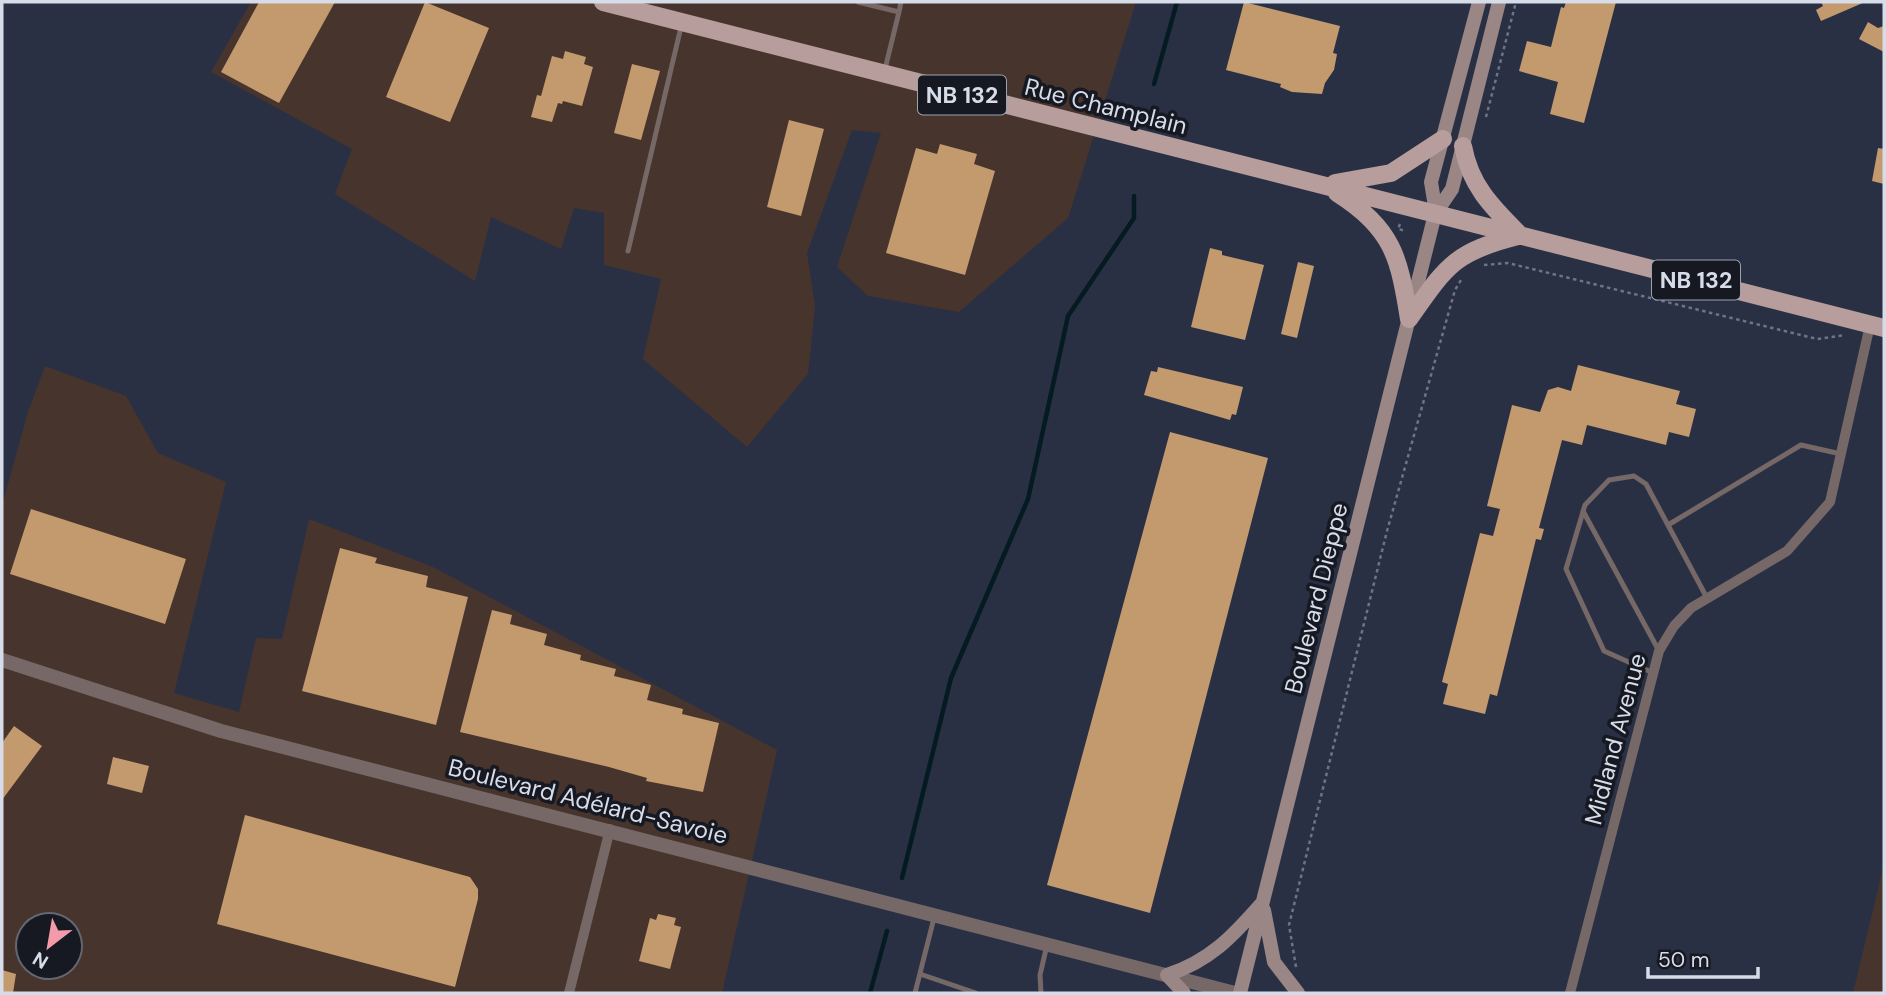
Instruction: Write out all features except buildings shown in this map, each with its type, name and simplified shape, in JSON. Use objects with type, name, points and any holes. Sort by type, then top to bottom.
[{"type":"main road","name":"Boulevard Dieppe","points":[[1436,213],[1431,182],[1479,2]]},
{"type":"main road","name":"Boulevard Dieppe","points":[[1240,993],[1436,213],[1452,189],[1499,2]]},
{"type":"main road","name":"Rue Champlain","points":[[611,3],[682,24],[1436,213]]},
{"type":"main road","points":[[1322,184],[1366,180],[1391,173],[1443,139]]},
{"type":"main road","points":[[1409,319],[1438,278],[1461,256],[1476,247],[1521,236],[1477,188],[1469,174],[1463,146]]},
{"type":"main road","points":[[1322,184],[1365,213],[1387,236],[1401,270],[1409,319]]},
{"type":"main road","name":"NB 132","points":[[1436,213],[1877,327]]},
{"type":"main road","points":[[1184,993],[1167,975],[1199,963],[1217,951],[1263,902]]},
{"type":"main road","points":[[1263,902],[1274,962],[1298,993]]},
{"type":"street","name":"Midland Avenue","points":[[1570,993],[1651,672],[1659,651],[1674,626],[1690,608],[1787,551],[1817,520],[1830,502],[1843,455],[1857,375],[1877,327]]},
{"type":"street","name":"Boulevard Adélard-Savoie","points":[[2,660],[221,731],[1234,993]]},
{"type":"street","points":[[569,993],[610,830]]},
{"type":"lane","points":[[858,2],[899,12]]},
{"type":"lane","points":[[884,75],[901,2]]},
{"type":"lane","points":[[628,251],[682,24]]},
{"type":"lane","points":[[1668,526],[1801,445],[1843,455]]},
{"type":"lane","points":[[1651,672],[1605,651],[1566,569],[1585,505],[1609,480],[1634,476],[1646,485],[1707,598]]},
{"type":"lane","points":[[1584,511],[1659,651]]},
{"type":"lane","points":[[915,993],[935,915]]},
{"type":"lane","points":[[1041,993],[1040,975],[1047,944]]},
{"type":"lane","points":[[920,974],[976,993]]},
{"type":"path","points":[[1484,124],[1516,2]]},
{"type":"path","points":[[1400,224],[1398,229],[1406,231]]},
{"type":"path","points":[[1478,267],[1508,263],[1817,339],[1844,335]]},
{"type":"path","points":[[1292,971],[1296,968],[1289,925],[1387,531],[1455,290],[1466,274]]},
{"type":"shaded area","points":[[251,2],[1136,2],[1068,218],[959,312],[868,296],[837,267],[881,133],[852,130],[807,253],[815,306],[808,374],[747,447],[643,359],[661,279],[604,265],[604,213],[574,208],[561,249],[491,217],[475,281],[335,194],[352,149],[211,72]]},
{"type":"shaded area","points":[[45,366],[126,396],[158,453],[226,482],[174,693],[239,712],[256,638],[282,639],[309,519],[433,567],[777,750],[722,993],[2,993],[2,505],[28,412]]},
{"type":"shaded area","points":[[1884,864],[1884,993],[1853,993]]},
{"type":"waterway","points":[[1154,84],[1177,2]]},
{"type":"waterway","points":[[902,878],[951,678],[1028,499],[1068,316],[1134,218],[1134,196]]},
{"type":"waterway","points":[[870,993],[887,931]]}]
